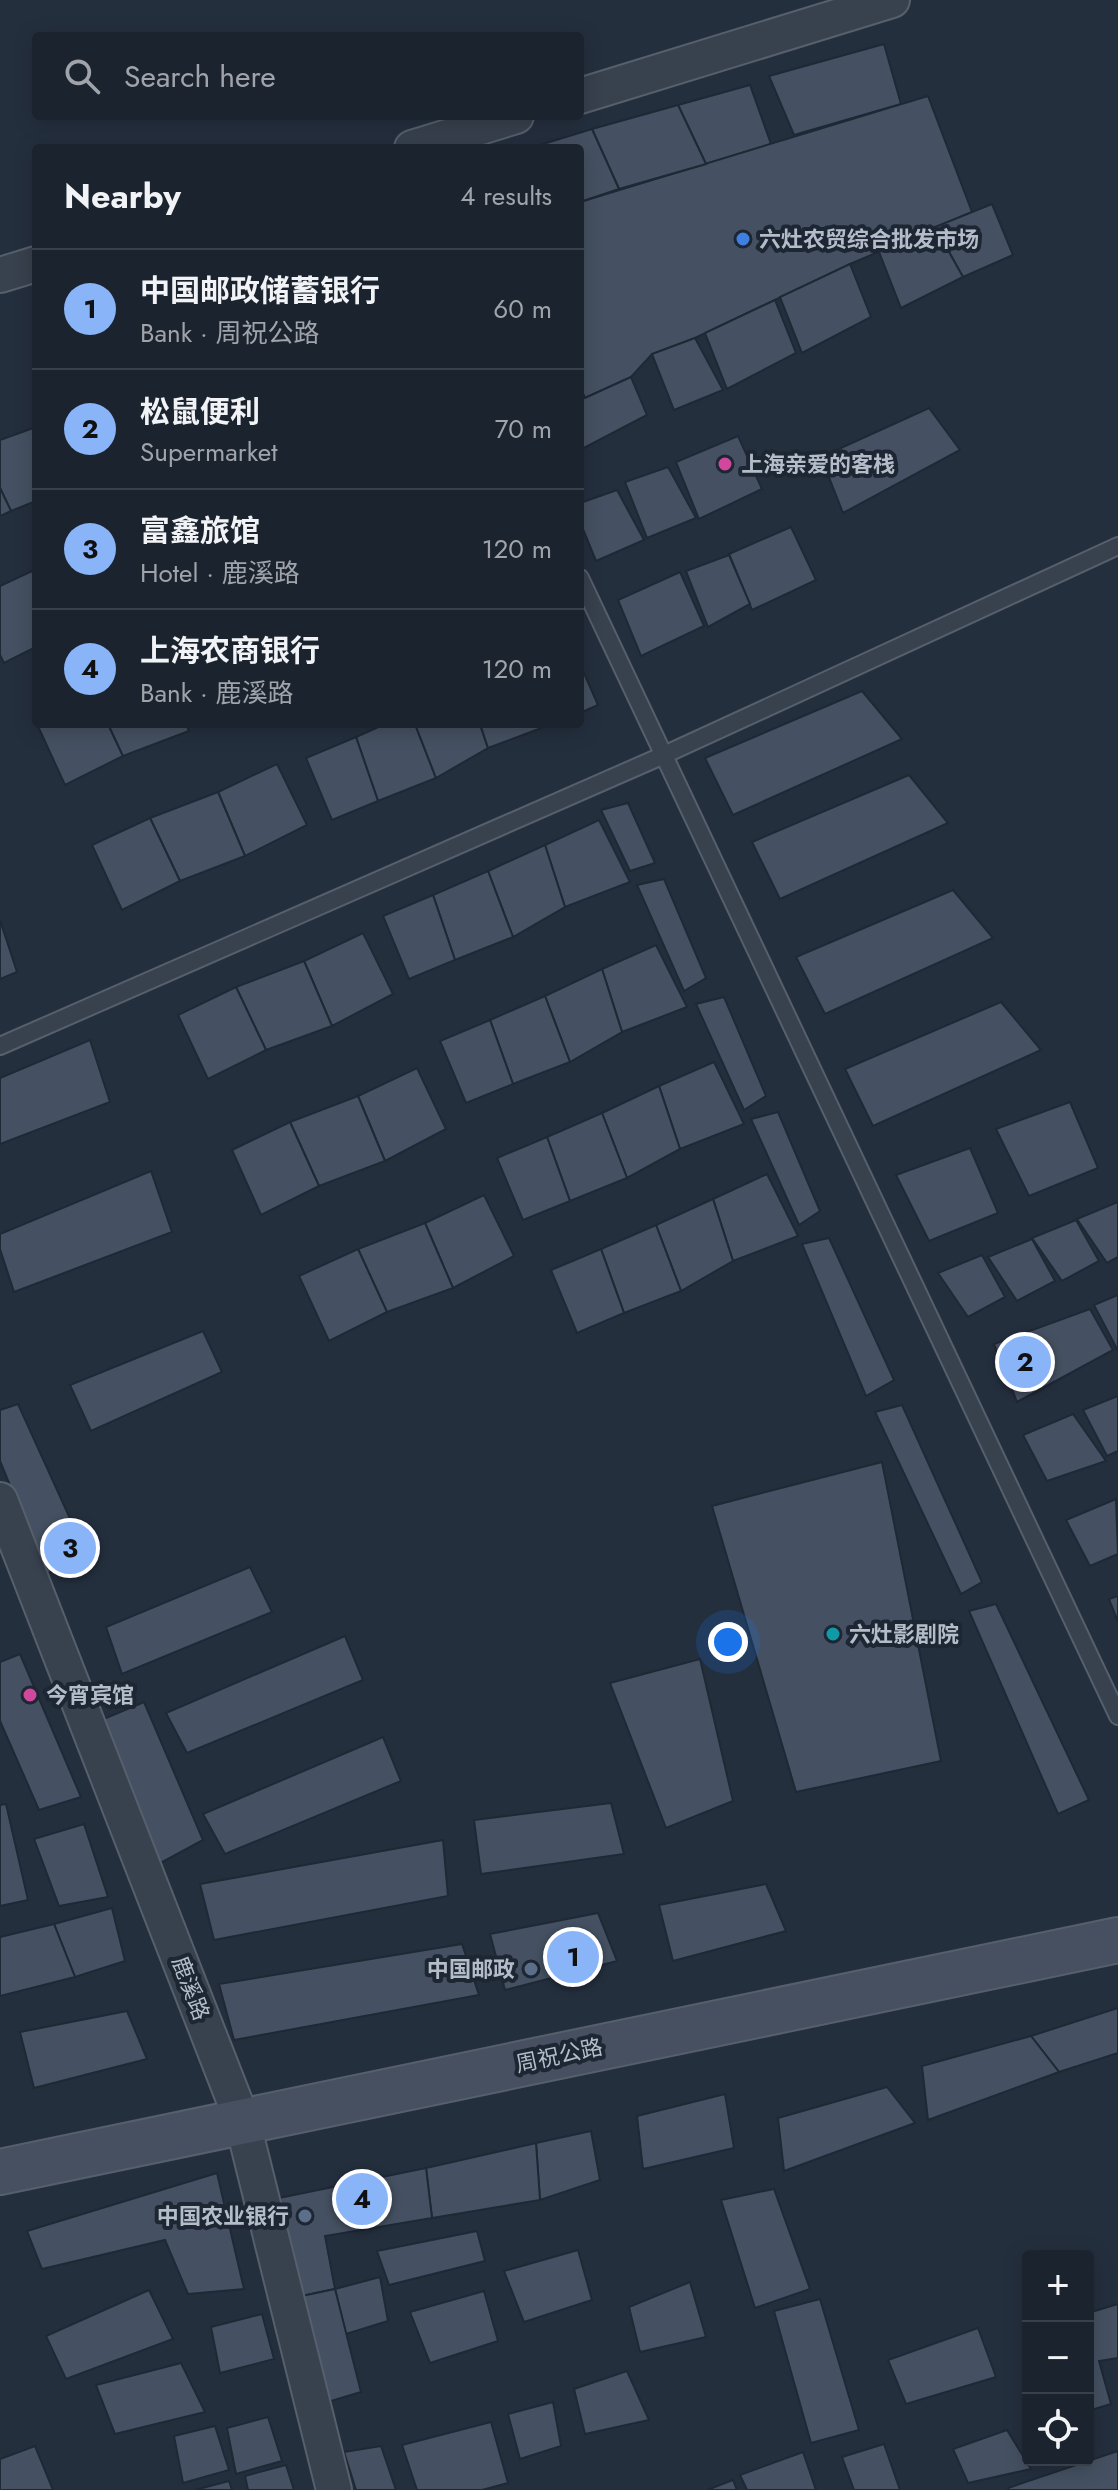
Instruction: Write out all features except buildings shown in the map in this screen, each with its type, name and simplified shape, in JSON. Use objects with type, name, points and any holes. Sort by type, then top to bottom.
[{"type":"street","points":[[584,95],[892,0]]},
{"type":"street","points":[[425,144],[503,120]]},
{"type":"street","points":[[0,275],[32,265]]},
{"type":"street","name":"鹿溪路","points":[[0,1500],[242,2120],[334,2490]]},
{"type":"street","name":"周祝公路","points":[[0,2172],[1118,1940]]},
{"type":"lane","points":[[0,1046],[664,755],[1118,546]]},
{"type":"lane","points":[[584,586],[1118,1716]]},
{"type":"place","name":"六灶农贸综合批发市场","points":[[743,239]]},
{"type":"place","name":"上海亲爱的客栈","points":[[725,464]]},
{"type":"place","name":"松鼠便利","points":[[1025,1362]]},
{"type":"place","name":"富鑫旅馆","points":[[70,1548]]},
{"type":"place","name":"六灶影剧院","points":[[833,1634]]},
{"type":"place","name":"今宵宾馆","points":[[30,1695]]},
{"type":"place","name":"中国邮政储蓄银行","points":[[573,1957]]},
{"type":"place","name":"中国邮政","points":[[531,1969]]},
{"type":"place","name":"上海农商银行","points":[[362,2199]]},
{"type":"place","name":"中国农业银行","points":[[305,2216]]}]
